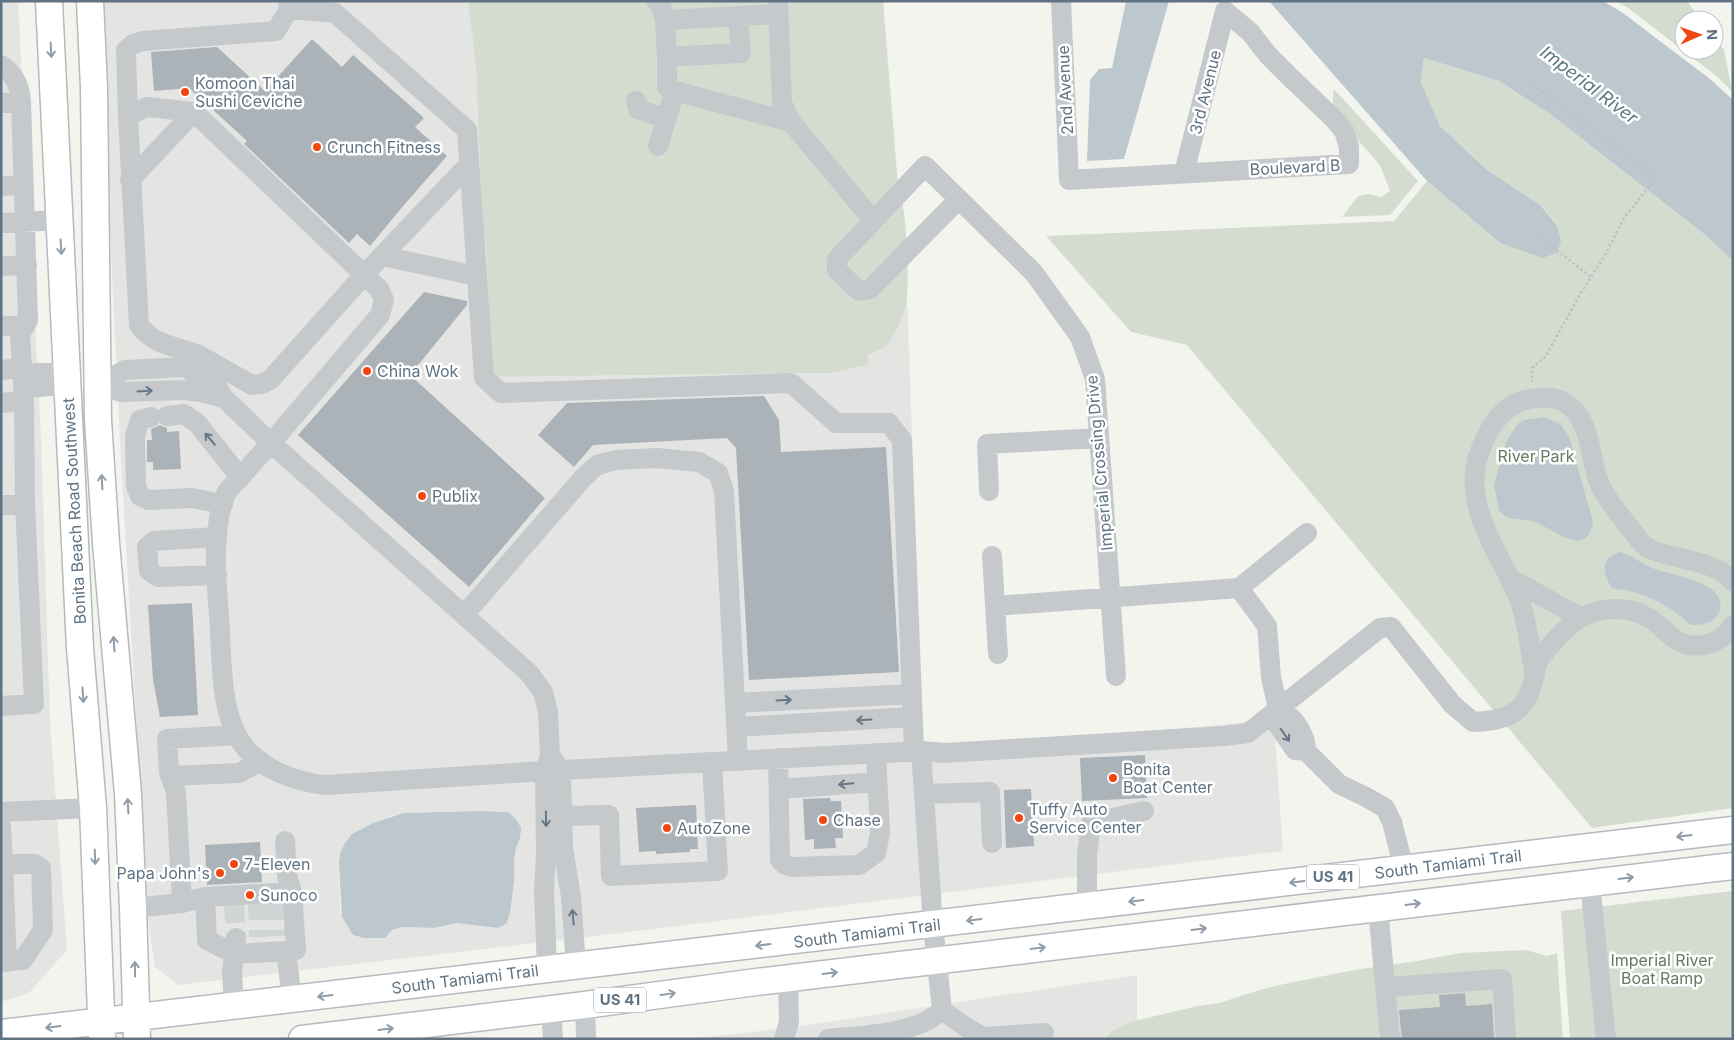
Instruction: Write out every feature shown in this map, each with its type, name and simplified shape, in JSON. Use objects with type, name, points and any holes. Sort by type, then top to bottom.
[{"type":"main road","name":"Bonita Beach Road Southwest","points":[[49,1],[80,648],[93,808],[102,1030]]},
{"type":"main road","name":"Bonita Beach Road Southwest","points":[[90,1],[94,98],[97,385],[106,543],[128,794],[134,908],[136,1028]]},
{"type":"main road","points":[[68,384],[97,385]]},
{"type":"main road","name":"South Tamiami Trail","points":[[1,1033],[136,1028],[234,1005],[292,1000],[1733,830]]},
{"type":"main road","name":"US 41","points":[[302,1039],[585,1005],[788,978],[1733,866]]},
{"type":"street","points":[[656,1],[661,5],[665,20],[667,87],[791,122]]},
{"type":"street","name":"2nd Avenue","points":[[1061,1],[1069,180]]},
{"type":"street","points":[[469,164],[364,275],[271,379],[262,384],[252,385],[194,362],[152,340],[138,325],[130,180],[126,50],[133,44],[143,40],[276,31],[289,5],[335,13],[467,130],[484,378],[501,393],[791,383],[836,423],[889,422],[902,440],[913,717],[924,794],[933,925],[942,1010],[967,1028],[984,1037],[1044,1033]]},
{"type":"street","points":[[665,20],[738,16],[778,8],[782,103],[791,122],[873,220],[837,259],[836,270],[858,291],[870,289],[959,199]]},
{"type":"street","name":"Boulevard B","points":[[1069,180],[1349,164],[1349,147],[1344,132],[1284,72],[1250,32],[1226,11]]},
{"type":"street","name":"3rd Avenue","points":[[1184,173],[1226,11]]},
{"type":"street","points":[[667,57],[741,53],[738,16]]},
{"type":"street","points":[[1,65],[13,74],[21,91],[28,320],[20,334],[34,704],[1,706]]},
{"type":"street","points":[[658,146],[675,90]]},
{"type":"street","points":[[636,101],[638,109],[666,119]]},
{"type":"street","points":[[1,103],[21,102]]},
{"type":"street","points":[[128,116],[147,107],[194,112],[379,289],[384,300],[380,315],[226,493],[219,515],[216,537],[216,575],[224,683],[233,726],[240,741],[251,754],[289,777],[310,784],[326,785],[552,766],[712,762],[917,751],[945,753],[1224,736],[1248,732],[1380,628],[1391,627],[1452,704],[1473,722],[1494,721],[1512,714],[1523,704],[1532,688],[1538,660],[1562,632],[1580,618],[1599,611],[1616,609],[1635,612],[1650,618],[1681,643],[1698,645],[1715,642],[1729,632],[1733,625]]},
{"type":"street","points":[[130,180],[194,112]]},
{"type":"street","name":"Imperial Crossing Drive","points":[[873,220],[925,166],[1034,273],[1080,337],[1095,379],[1116,676]]},
{"type":"street","points":[[1,186],[24,185]]},
{"type":"street","points":[[1,223],[59,220]]},
{"type":"street","points":[[382,256],[477,276]]},
{"type":"street","points":[[1,266],[27,265]]},
{"type":"street","points":[[1,326],[26,325]]},
{"type":"street","points":[[97,385],[124,370],[184,367],[194,362]]},
{"type":"street","points":[[194,362],[215,384],[224,398],[271,443],[529,673],[543,692],[548,712],[552,766],[562,816],[576,965]]},
{"type":"street","points":[[1,370],[22,375],[30,373],[56,373],[68,384]]},
{"type":"street","points":[[97,385],[122,392],[184,390],[224,398]]},
{"type":"street","points":[[1535,675],[1521,603],[1484,527],[1477,508],[1474,486],[1478,456],[1494,423],[1508,408],[1520,402],[1534,398],[1550,397],[1565,402],[1572,408],[1582,420],[1601,487],[1644,545],[1656,551],[1716,568],[1727,574],[1733,582]]},
{"type":"street","points":[[1,403],[24,401]]},
{"type":"street","points":[[223,504],[192,498],[149,500],[140,496],[136,486],[135,436],[140,420],[184,414],[197,423],[240,477]]},
{"type":"street","points":[[988,491],[987,444],[1099,438]]},
{"type":"street","points":[[464,616],[583,478],[597,465],[616,460],[657,458],[699,462],[718,473],[724,491],[738,760]]},
{"type":"street","points":[[1,506],[25,505]]},
{"type":"street","points":[[995,606],[1239,588],[1307,534]]},
{"type":"street","points":[[216,537],[154,541],[147,547],[149,571],[158,577],[216,575]]},
{"type":"street","points":[[992,556],[998,654]]},
{"type":"street","points":[[1509,578],[1580,618]]},
{"type":"street","points":[[1239,588],[1267,626],[1271,677],[1278,709],[1278,725],[1295,750],[1306,751],[1339,784],[1385,808],[1392,822],[1404,869]]},
{"type":"street","points":[[735,703],[912,694]]},
{"type":"street","points":[[737,727],[913,717]]},
{"type":"street","points":[[182,902],[176,792],[170,776],[167,739],[238,735]]},
{"type":"street","points":[[778,758],[780,860],[792,867],[859,865],[876,852],[880,833],[876,753]]},
{"type":"street","points":[[170,776],[239,773],[261,761]]},
{"type":"street","points":[[562,816],[609,815],[611,876],[718,871],[712,762]]},
{"type":"street","points":[[547,969],[544,890],[552,766]]},
{"type":"street","points":[[779,788],[878,782]]},
{"type":"street","points":[[924,794],[990,792],[992,843]]},
{"type":"street","points":[[1,812],[93,808]]},
{"type":"street","points":[[1088,906],[1087,855],[1091,823],[1144,811]]},
{"type":"street","points":[[1,827],[4,962],[23,960],[43,930],[41,868],[35,864],[2,864]]},
{"type":"street","points":[[134,908],[205,897],[234,899],[271,896],[287,876],[285,841]]},
{"type":"street","points":[[1590,883],[1606,1039]]},
{"type":"street","points":[[205,897],[207,940],[236,946],[272,946],[296,950],[271,896]]},
{"type":"street","points":[[1378,908],[1390,1039]]},
{"type":"street","points":[[234,1005],[232,973],[236,946]]},
{"type":"street","points":[[272,946],[292,1000]]},
{"type":"street","points":[[784,1039],[789,1022],[788,978]]},
{"type":"street","points":[[1386,987],[1502,979],[1506,1039]]},
{"type":"street","points":[[585,1005],[586,1039]]},
{"type":"street","points":[[551,1009],[553,1039]]},
{"type":"street","points":[[828,1039],[890,1031],[927,1030],[942,1010]]},
{"type":"path","points":[[1529,82],[1656,178],[1624,218],[1604,257],[1578,296],[1546,356],[1532,368],[1534,398]]},
{"type":"path","points":[[1537,235],[1591,277]]},
{"type":"shaded area","points":[[1,1],[18,1],[41,436],[50,721],[67,950],[29,993],[1,1002]]},
{"type":"shaded area","points":[[102,1],[468,1],[476,67],[482,224],[486,246],[492,377],[831,373],[868,365],[868,355],[887,345],[898,325],[905,305],[907,291],[923,751],[1274,720],[1283,851],[662,928],[178,985],[155,967],[148,920],[120,444],[107,169]],"holes":[[[508,812],[516,819],[520,838],[514,860],[512,891],[498,928],[456,923],[434,928],[403,927],[392,930],[385,938],[364,938],[353,935],[342,917],[340,906],[340,853],[391,816],[403,813]]]},
{"type":"shaded area","points":[[1137,975],[1137,1020],[1112,1031],[1105,1039],[688,1039],[788,1028]]},
{"type":"green space","points":[[468,1],[883,1],[898,185],[904,210],[908,262],[906,304],[899,325],[888,344],[868,355],[868,365],[831,373],[492,377],[486,246],[482,224],[476,67]]},
{"type":"green space","points":[[1616,1],[1687,1],[1694,10],[1674,10],[1674,43]]},
{"type":"green space","points":[[1724,50],[1732,91],[1696,60],[1724,60]]},
{"type":"green space","name":"River Park","points":[[1424,58],[1499,81],[1550,114],[1704,234],[1733,261],[1733,808],[1592,828],[1187,345],[1131,332],[1046,236],[1394,221],[1427,181],[1500,243],[1542,258],[1558,225],[1540,205],[1486,169],[1440,126],[1421,82]]},
{"type":"green space","points":[[1334,89],[1418,181],[1390,215],[1342,217],[1358,196],[1369,194],[1381,197],[1390,191],[1381,168],[1375,159],[1353,135],[1333,107]]},
{"type":"green space","name":"Imperial River Boat Ramp","points":[[1733,891],[1733,1039],[1570,1039],[1561,911]]},
{"type":"green space","points":[[1526,950],[1547,956],[1557,953],[1563,1039],[1105,1039],[1112,1031],[1130,1022],[1219,1003],[1284,984],[1354,970],[1460,953]]},
{"type":"water","points":[[1126,1],[1169,1],[1124,159],[1087,161],[1090,80],[1099,69],[1112,68]]},
{"type":"water","name":"Imperial River","points":[[1269,1],[1603,1],[1623,13],[1674,52],[1674,60],[1685,60],[1733,100],[1733,261],[1704,234],[1550,114],[1499,81],[1424,58],[1421,82],[1440,126],[1486,169],[1540,205],[1557,225],[1561,241],[1557,253],[1542,258],[1500,243],[1427,181]]},
{"type":"water","points":[[1544,417],[1560,424],[1569,436],[1593,522],[1589,534],[1583,539],[1567,538],[1539,524],[1511,518],[1499,511],[1494,485],[1507,440],[1517,425],[1524,420]]},
{"type":"water","points":[[1620,552],[1655,569],[1698,582],[1709,588],[1717,595],[1721,603],[1718,614],[1706,623],[1691,625],[1662,604],[1650,598],[1635,592],[1612,588],[1606,577],[1605,566],[1609,558]]},
{"type":"water","points":[[508,812],[516,819],[521,828],[514,860],[514,881],[507,923],[498,928],[456,923],[434,928],[403,927],[392,930],[385,938],[364,938],[353,935],[342,917],[339,864],[340,853],[352,834],[371,824],[403,813]]},
{"type":"building","points":[[312,39],[342,67],[353,55],[424,118],[415,127],[447,156],[370,246],[357,234],[349,243],[244,144],[247,141],[189,88],[154,91],[151,52],[217,47],[265,91]]},
{"type":"building","points":[[424,292],[467,301],[467,305],[410,375],[545,498],[469,587],[298,435]]},
{"type":"building","points":[[764,396],[779,420],[781,452],[886,447],[899,672],[749,680],[736,448],[727,438],[593,445],[574,467],[538,435],[567,403]]},
{"type":"building","points":[[160,425],[167,428],[167,432],[179,431],[181,469],[153,470],[153,462],[147,462],[147,440],[152,440],[151,429]]},
{"type":"building","points":[[192,603],[198,715],[160,717],[153,680],[148,605]]},
{"type":"building","name":"Bonita Boat Center","points":[[1145,755],[1147,798],[1082,801],[1080,758]]},
{"type":"building","name":"Tuffy Auto Service Center","points":[[1031,789],[1034,846],[1006,848],[1004,790]]},
{"type":"building","name":"Chase","points":[[830,798],[831,801],[841,801],[843,838],[835,838],[836,848],[814,849],[814,839],[805,840],[803,799]]},
{"type":"building","name":"AutoZone","points":[[696,805],[698,849],[690,849],[690,852],[656,854],[656,851],[639,852],[636,808]]},
{"type":"building","name":"7-Eleven","points":[[260,842],[262,882],[207,885],[205,845]]},
{"type":"building","points":[[1465,993],[1466,1006],[1492,1004],[1494,1039],[1402,1039],[1399,1010],[1440,1007],[1439,995]]},
{"type":"tunnel","points":[[258,900],[259,937]]},
{"type":"tunnel","points":[[275,900],[277,936]]},
{"type":"tunnel","points":[[234,903],[236,938]]},
{"type":"place","name":"Komoon Thai Sushi Ceviche","points":[[185,92]]},
{"type":"place","name":"Crunch Fitness","points":[[317,147]]},
{"type":"place","name":"China Wok","points":[[367,371]]},
{"type":"place","name":"Publix","points":[[422,496]]},
{"type":"place","name":"Bonita Boat Center","points":[[1113,778]]},
{"type":"place","name":"Tuffy Auto Service Center","points":[[1019,818]]},
{"type":"place","name":"Chase","points":[[823,820]]},
{"type":"place","name":"AutoZone","points":[[667,828]]},
{"type":"place","name":"7-Eleven","points":[[234,864]]},
{"type":"place","name":"Papa John's","points":[[220,873]]},
{"type":"place","name":"Sunoco","points":[[250,895]]}]
